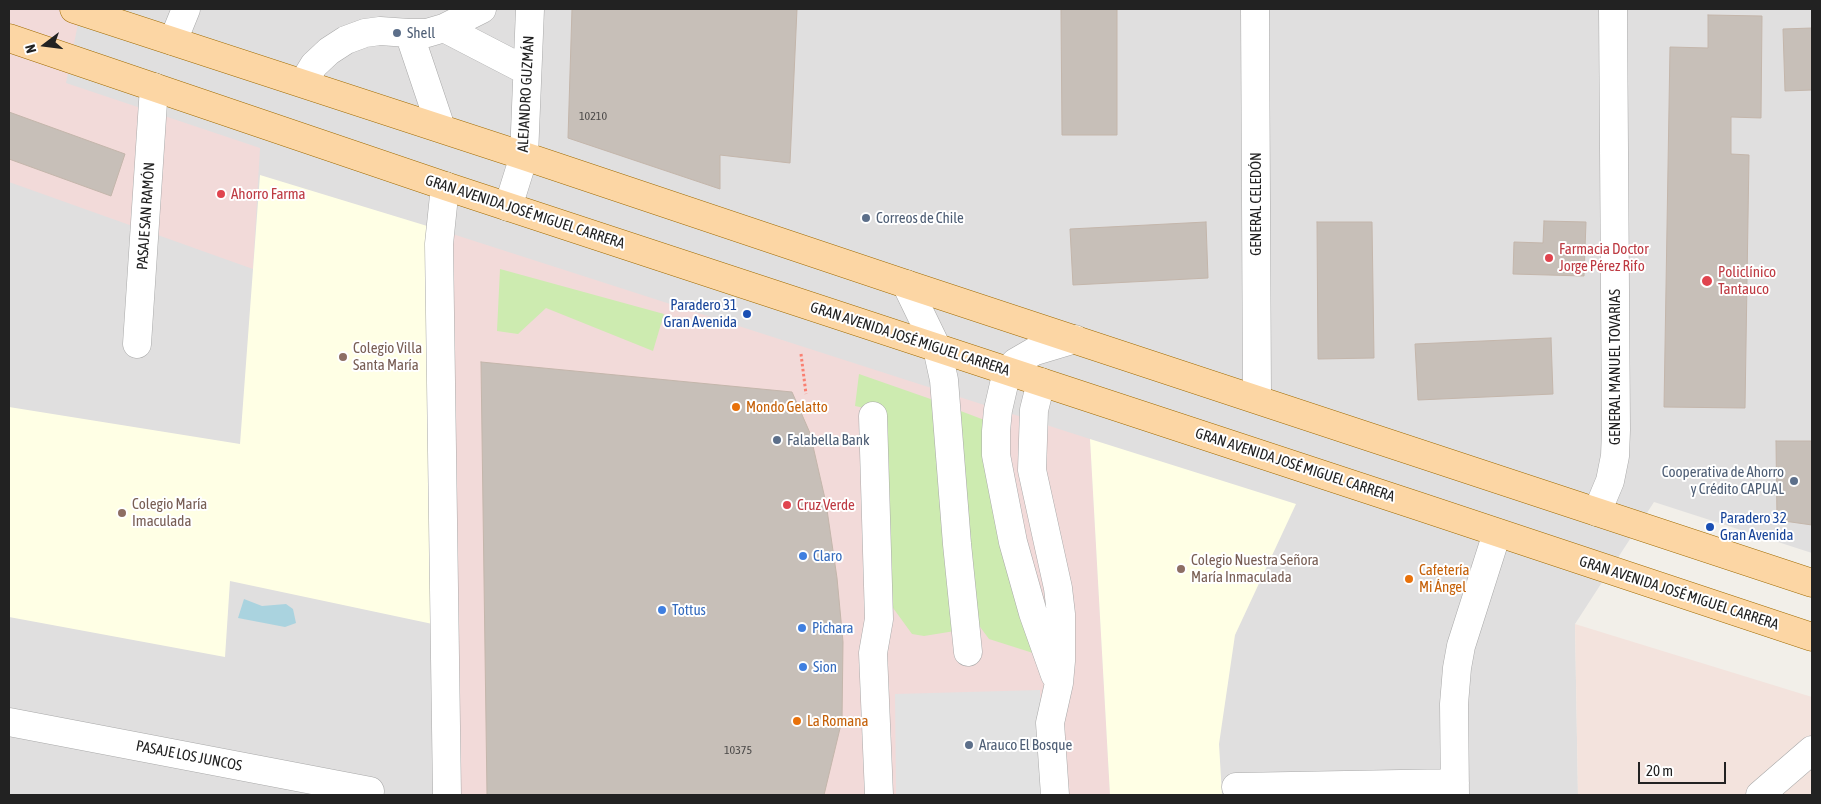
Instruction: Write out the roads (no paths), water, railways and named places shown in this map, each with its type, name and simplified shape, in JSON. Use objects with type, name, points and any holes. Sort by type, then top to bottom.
[{"type":"main road","points":[[74,9],[441,128],[906,284],[1812,583]]},
{"type":"main road","name":"GRAN AVENIDA JOSÉ MIGUEL CARRERA","points":[[9,38],[508,207],[1812,637]]},
{"type":"street","points":[[173,41],[186,9]]},
{"type":"street","points":[[303,83],[314,65],[346,40],[365,33],[380,31],[409,34],[427,33],[444,28],[482,9]]},
{"type":"street","name":"ALEJANDRO GUZMÁN","points":[[508,207],[524,156],[530,9]]},
{"type":"street","name":"GENERAL CELEDÓN","points":[[1255,9],[1256,399]]},
{"type":"street","name":"GENERAL MANUEL TOVARIAS","points":[[1597,512],[1610,481],[1615,456],[1616,430],[1613,9]]},
{"type":"street","points":[[444,28],[527,71]]},
{"type":"street","points":[[409,34],[441,128]]},
{"type":"street","name":"PASAJE SAN RAMÓN","points":[[137,344],[154,87]]},
{"type":"street","points":[[445,186],[439,244],[447,795]]},
{"type":"street","points":[[906,284],[937,348],[944,380],[968,652]]},
{"type":"street","points":[[1059,683],[1036,622],[1013,542],[996,454],[996,430],[998,410],[1007,371],[1016,362],[1035,351],[1075,339]]},
{"type":"street","points":[[1041,382],[1034,410],[1032,470],[1058,588],[1062,640],[1059,683],[1050,723],[1055,795]]},
{"type":"street","points":[[873,416],[879,619],[873,653],[879,795]]},
{"type":"street","points":[[1236,787],[1455,789],[1454,704],[1457,668],[1461,646],[1497,533]]},
{"type":"street","name":"PASAJE LOS JUNCOS","points":[[9,722],[370,791]]},
{"type":"street","points":[[1760,795],[1812,750]]},
{"type":"water","points":[[244,599],[262,606],[286,604],[293,609],[296,623],[285,627],[238,618]]},
{"type":"place","name":"Shell","points":[[397,33]]},
{"type":"place","name":"Ahorro Farma","points":[[221,194]]},
{"type":"place","name":"Correos de Chile","points":[[866,218]]},
{"type":"place","name":"Farmacia Doctor Jorge Pérez Rifo","points":[[1549,258]]},
{"type":"place","name":"Policlínico Tantauco","points":[[1707,281]]},
{"type":"place","name":"Paradero 31 Gran Avenida","points":[[747,314]]},
{"type":"place","name":"Colegio Villa Santa María","points":[[343,357]]},
{"type":"place","name":"Mondo Gelatto","points":[[736,407]]},
{"type":"place","name":"Falabella Bank","points":[[777,440]]},
{"type":"place","name":"Cooperativa de Ahorro y Crédito CAPUAL","points":[[1794,481]]},
{"type":"place","name":"Cruz Verde","points":[[787,505]]},
{"type":"place","name":"Colegio María Imaculada","points":[[122,513]]},
{"type":"place","name":"Paradero 32 Gran Avenida","points":[[1710,527]]},
{"type":"place","name":"Claro","points":[[803,556]]},
{"type":"place","name":"Colegio Nuestra Señora María Inmaculada","points":[[1181,569]]},
{"type":"place","name":"Cafetería Mi Ángel","points":[[1409,579]]},
{"type":"place","name":"Tottus","points":[[662,610]]},
{"type":"place","name":"Pichara","points":[[802,628]]},
{"type":"place","name":"Sion","points":[[803,667]]},
{"type":"place","name":"La Romana","points":[[797,721]]},
{"type":"place","name":"Arauco El Bosque","points":[[969,745]]}]
